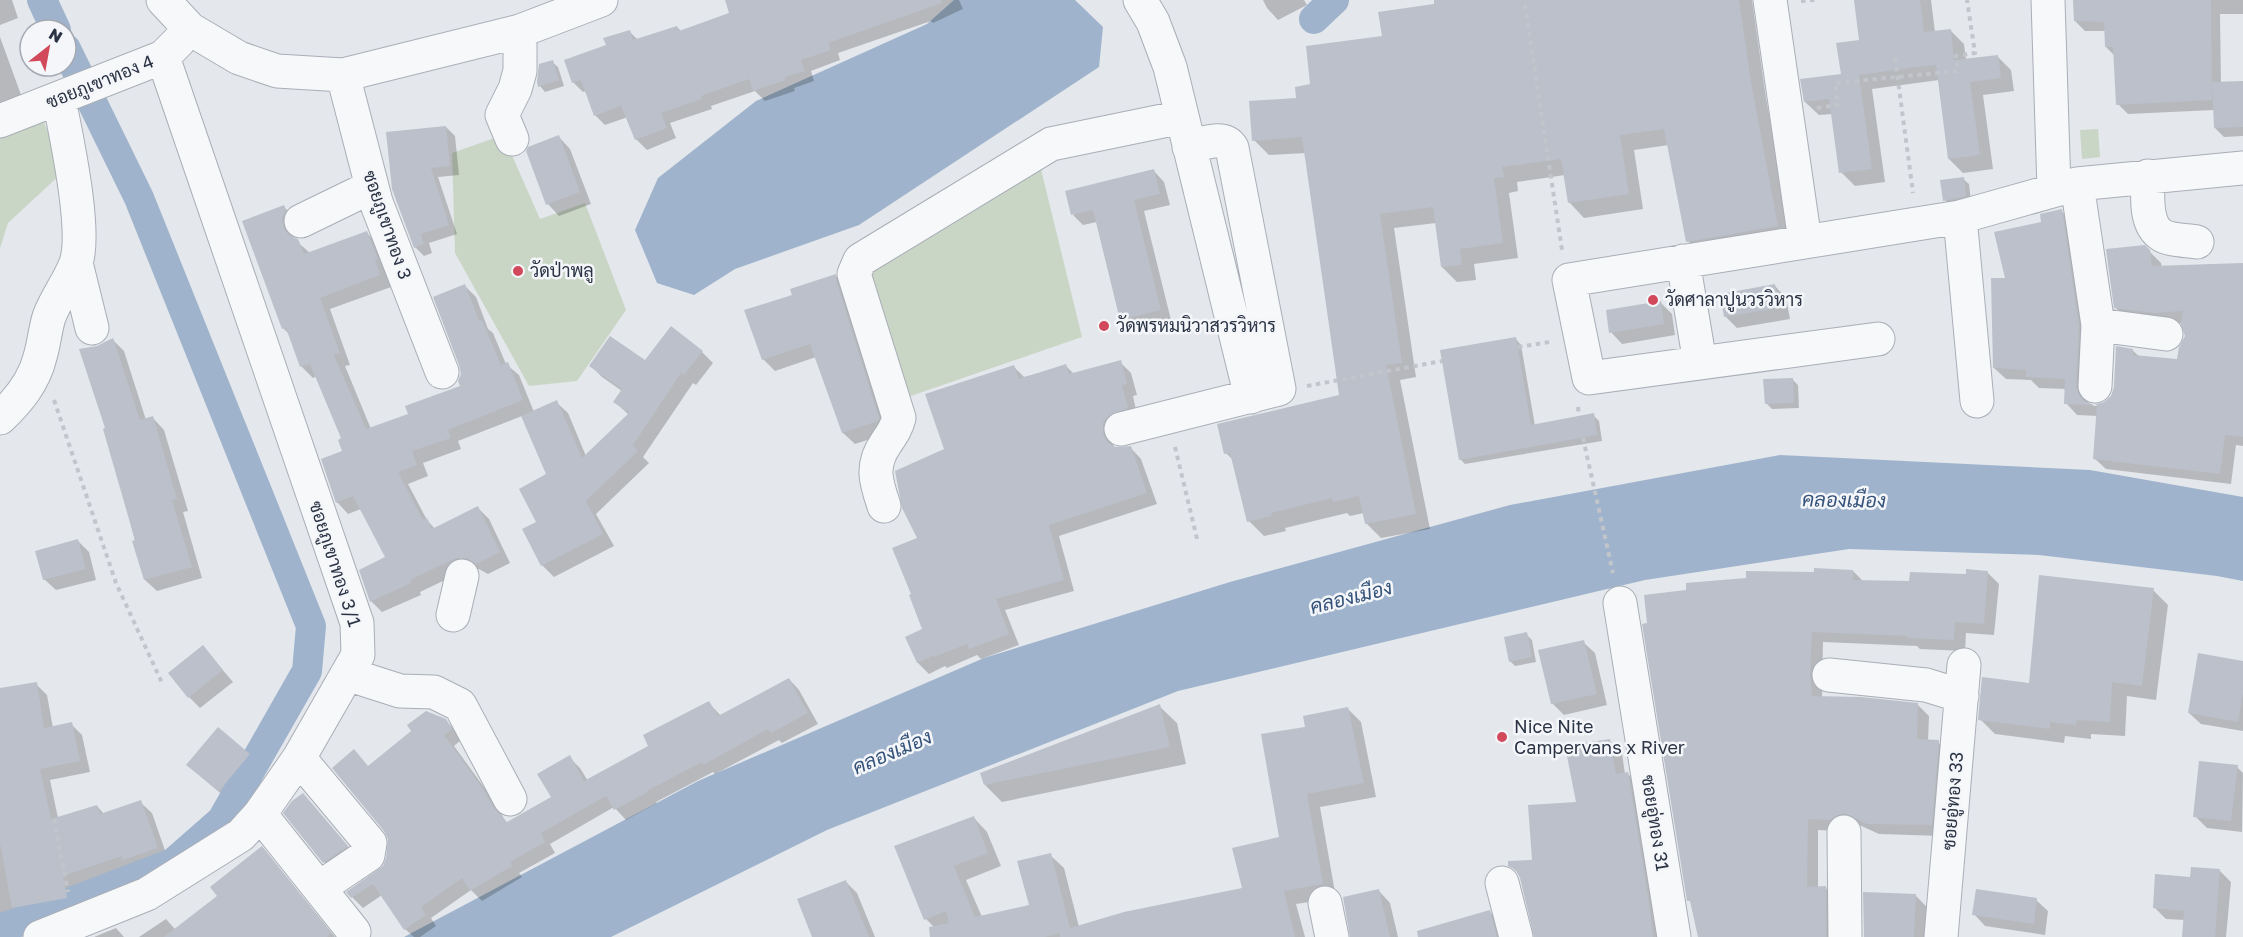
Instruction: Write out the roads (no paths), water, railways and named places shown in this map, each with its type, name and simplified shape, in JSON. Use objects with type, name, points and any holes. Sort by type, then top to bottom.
[{"type":"street","points":[[163,0],[190,28],[238,58],[278,71],[343,75],[519,31],[601,0]]},
{"type":"street","points":[[1121,429],[1265,393],[1186,132],[1170,67],[1153,22],[1140,0]]},
{"type":"street","points":[[1770,0],[1805,241]]},
{"type":"street","points":[[2048,0],[2066,187],[2098,326],[2095,386]]},
{"type":"street","name":"ซอยภูเขาทอง 4","points":[[0,121],[163,57],[190,28]]},
{"type":"street","points":[[512,138],[502,115],[515,89],[520,71],[519,31]]},
{"type":"street","name":"ซอยภูเขาทอง 3/1","points":[[40,937],[147,894],[241,835],[260,814],[299,758],[358,655],[357,623],[163,57]]},
{"type":"street","name":"ซอยภูเขาทอง 3","points":[[343,75],[371,187],[442,372]]},
{"type":"street","points":[[0,418],[13,406],[30,384],[40,359],[49,318],[76,263],[79,237],[63,98]]},
{"type":"street","points":[[884,506],[874,477],[884,445],[896,430],[899,418],[854,274],[860,260],[1050,144],[1186,132]]},
{"type":"street","points":[[1878,339],[1589,378],[1569,280],[1960,217],[2066,187],[2148,176],[2243,168]]},
{"type":"street","points":[[2148,176],[2149,214],[2155,229],[2168,238],[2197,242]]},
{"type":"street","points":[[301,221],[371,187]]},
{"type":"street","points":[[1960,217],[1977,401]]},
{"type":"street","points":[[1683,261],[1700,363]]},
{"type":"street","points":[[76,263],[92,328]]},
{"type":"street","points":[[2098,326],[2166,334]]},
{"type":"street","points":[[453,615],[462,576]]},
{"type":"street","name":"ซอยอู่ทอง 31","points":[[1620,603],[1674,937]]},
{"type":"street","points":[[347,674],[400,691],[434,692],[460,705],[510,799]]},
{"type":"street","name":"ซอยอู่ทอง 33","points":[[1829,675],[1926,685],[1963,681],[1941,937]]},
{"type":"street","points":[[299,758],[370,843],[368,855],[319,888]]},
{"type":"street","points":[[260,814],[354,932]]},
{"type":"street","points":[[1844,832],[1845,937]]},
{"type":"street","points":[[1502,883],[1516,937]]},
{"type":"street","points":[[1325,903],[1332,937]]},
{"type":"water","points":[[954,0],[1075,0],[1103,27],[1099,67],[859,225],[735,269],[694,295],[657,283],[635,230],[658,178],[756,101],[927,24]]},
{"type":"water","name":"คลองเมือง","points":[[1780,455],[2090,470],[2243,497],[2243,581],[2039,555],[1849,549],[1645,580],[1178,691],[827,830],[611,937],[404,937],[698,781],[984,658],[1230,582],[1510,505]]},
{"type":"waterway","points":[[42,0],[50,18]]},
{"type":"waterway","points":[[1314,19],[1334,0]]},
{"type":"waterway","points":[[0,929],[173,863],[222,820],[307,671],[311,626],[139,198],[78,73]]},
{"type":"place","name":"วัดป่าพลู","points":[[518,271]]},
{"type":"place","name":"วัดศาลาปูนวรวิหาร","points":[[1653,300]]},
{"type":"place","name":"วัดพรหมนิวาสวรวิหาร","points":[[1104,326]]},
{"type":"place","name":"Nice Nite Campervans x River","points":[[1502,737]]}]
